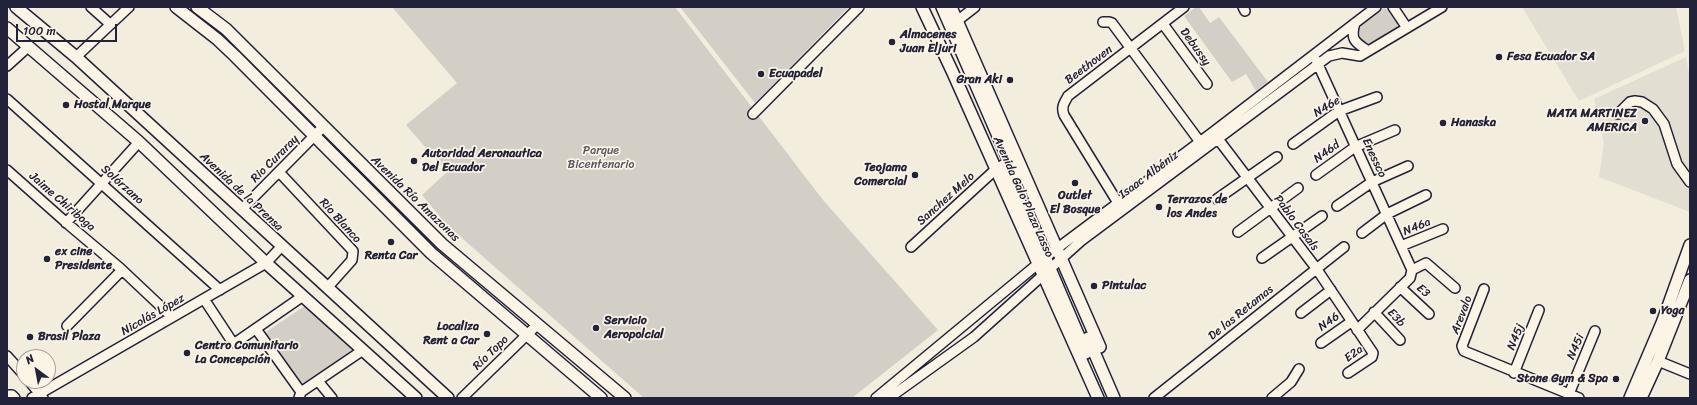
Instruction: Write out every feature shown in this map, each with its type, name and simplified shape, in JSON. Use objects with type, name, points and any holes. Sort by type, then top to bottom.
[{"type":"main road","name":"Avenida de la Prensa","points":[[16,7],[76,57],[242,209],[281,247],[448,398]]},
{"type":"main road","name":"Avenida Río Amazonas","points":[[176,7],[217,39],[315,135],[402,214],[442,244],[625,398]]},
{"type":"main road","name":"Avenida Río Amazonas","points":[[197,7],[226,29],[324,126],[402,214],[431,253],[601,398]]},
{"type":"main road","name":"Avenida Galo Plaza Lasso","points":[[922,7],[996,169],[1050,261],[1122,398]]},
{"type":"main road","name":"Avenida Galo Plaza Lasso","points":[[930,7],[1114,398]]},
{"type":"main road","name":"Avenida Galo Plaza Lasso","points":[[942,7],[1050,261],[1098,398]]},
{"type":"main road","name":"Avenida Galo Plaza Lasso","points":[[950,7],[957,21],[1105,398]]},
{"type":"main road","points":[[7,28],[139,142],[266,263],[416,398]]},
{"type":"main road","points":[[1630,398],[1662,323],[1690,244]]},
{"type":"main road","points":[[1641,398],[1658,361],[1690,280]]},
{"type":"street","points":[[91,7],[110,24]]},
{"type":"street","points":[[76,57],[129,7]]},
{"type":"street","points":[[753,114],[859,7]]},
{"type":"street","points":[[957,21],[975,7]]},
{"type":"street","name":"Beethoven","points":[[1118,203],[1062,109],[1068,96],[1184,7]]},
{"type":"street","name":"Isaac Albéniz","points":[[1216,136],[1313,56],[1376,7]]},
{"type":"street","points":[[1393,7],[1407,28]]},
{"type":"street","name":"Isaac Albéniz","points":[[889,398],[899,385],[1118,203],[1329,56],[1342,53],[1360,56],[1442,7]]},
{"type":"street","points":[[1103,22],[1112,23],[1202,145]]},
{"type":"street","points":[[1355,23],[1352,33],[1354,40],[1368,52]]},
{"type":"street","name":"Debussy","points":[[1163,24],[1207,84]]},
{"type":"street","points":[[7,66],[28,47]]},
{"type":"street","name":"Enessco","points":[[1313,56],[1412,270]]},
{"type":"street","name":"N46e","points":[[1294,144],[1339,111],[1377,97]]},
{"type":"street","name":"Solórzano","points":[[7,99],[220,290]]},
{"type":"street","points":[[1618,114],[1630,102],[1635,101],[1642,102],[1653,109],[1664,124],[1677,164],[1690,182]]},
{"type":"street","name":"Rio Curaray","points":[[242,209],[324,126]]},
{"type":"street","name":"N46d","points":[[1316,175],[1355,147],[1395,130]]},
{"type":"street","name":"Pablo Casals","points":[[1216,136],[1316,268],[1374,355]]},
{"type":"street","points":[[66,223],[139,142]]},
{"type":"street","name":"Isaac Albéniz","points":[[876,398],[899,385],[974,336],[1050,261],[1202,145]]},
{"type":"street","points":[[1217,199],[1276,157]]},
{"type":"street","points":[[1337,206],[1372,182],[1408,166]]},
{"type":"street","name":"Sanchez Melo","points":[[911,247],[996,169]]},
{"type":"street","name":"Jaime Chiriboga","points":[[7,170],[66,223],[122,270],[172,317]]},
{"type":"street","name":"Rio Blanco","points":[[279,172],[353,251],[352,260],[327,288]]},
{"type":"street","points":[[1238,232],[1298,188]]},
{"type":"street","points":[[1362,233],[1387,214],[1426,195]]},
{"type":"street","points":[[1262,258],[1322,216]]},
{"type":"street","name":"N46a","points":[[1401,246],[1443,229]]},
{"type":"street","name":"Nicolás López","points":[[39,397],[172,317],[266,263],[281,247]]},
{"type":"street","name":"De las Retamas","points":[[1154,398],[1344,247]]},
{"type":"street","points":[[1356,330],[1410,278],[1412,270],[1426,263],[1455,288]]},
{"type":"street","points":[[67,326],[122,270]]},
{"type":"street","name":"E3","points":[[1400,287],[1429,314]]},
{"type":"street","name":"Arevalo","points":[[1484,289],[1463,349],[1514,373]]},
{"type":"street","points":[[1301,312],[1331,290]]},
{"type":"street","points":[[204,299],[234,343],[303,296]]},
{"type":"street","name":"N45j","points":[[1514,373],[1539,310]]},
{"type":"street","name":"E3b","points":[[1374,312],[1400,340]]},
{"type":"street","name":"N46","points":[[1321,343],[1351,322]]},
{"type":"street","name":"Río Topo","points":[[462,398],[537,325]]},
{"type":"street","points":[[256,329],[300,395],[363,350]]},
{"type":"street","name":"N45i","points":[[1569,394],[1595,331]]},
{"type":"street","name":"E2a","points":[[1348,373],[1374,355]]},
{"type":"street","points":[[7,356],[16,366]]},
{"type":"street","points":[[1658,361],[1690,374]]},
{"type":"street","points":[[1272,398],[1292,382],[1299,369]]},
{"type":"street","points":[[1514,373],[1579,398]]},
{"type":"street","points":[[318,381],[332,398]]},
{"type":"street","points":[[7,395],[12,395],[15,398]]},
{"type":"shaded area","points":[[1522,7],[1676,7],[1685,51],[1579,101]]},
{"type":"shaded area","name":"MATA MARTINEZ AMERICA","points":[[1686,57],[1690,79],[1690,212],[1599,177],[1604,143],[1594,99]]},
{"type":"green space","name":"Parque Bicentenario","points":[[392,7],[675,7],[823,200],[938,330],[852,398],[644,398],[447,225],[422,195],[447,172],[406,125],[457,83]]},
{"type":"green space","points":[[680,7],[849,7],[755,103]]},
{"type":"green space","points":[[1196,7],[1199,7],[1210,23],[1219,17],[1268,82],[1256,91],[1246,74],[1232,82],[1184,16]]},
{"type":"green space","points":[[1384,8],[1389,10],[1398,24],[1397,30],[1369,43],[1363,42],[1359,31],[1364,22]]},
{"type":"green space","points":[[306,305],[352,350],[350,354],[304,387],[302,382],[298,381],[270,341],[266,332]]},
{"type":"place","name":"Almacenes Juan Eljuri","points":[[892,42]]},
{"type":"place","name":"Fesa Ecuador SA","points":[[1499,57]]},
{"type":"place","name":"Ecuapadel","points":[[761,74]]},
{"type":"place","name":"Gran Aki","points":[[1010,80]]},
{"type":"place","name":"Hostal Marque","points":[[66,105]]},
{"type":"place","name":"MATA MARTINEZ AMERICA","points":[[1645,121]]},
{"type":"place","name":"Hanaska","points":[[1443,123]]},
{"type":"place","name":"Autoridad Aeronautica Del Ecuador","points":[[414,161]]},
{"type":"place","name":"Teojama Comercial","points":[[915,175]]},
{"type":"place","name":"Outlet El Bosque","points":[[1075,183]]},
{"type":"place","name":"Terrazos de los Andes","points":[[1159,207]]},
{"type":"place","name":"Renta Car","points":[[391,242]]},
{"type":"place","name":"ex cine Presidente","points":[[47,259]]},
{"type":"place","name":"Pintulac","points":[[1094,286]]},
{"type":"place","name":"Yoga","points":[[1653,311]]},
{"type":"place","name":"Servicio Aeropolcial","points":[[596,328]]},
{"type":"place","name":"Localiza Rent a Car","points":[[487,334]]},
{"type":"place","name":"Brasil Plaza","points":[[30,337]]},
{"type":"place","name":"Centro Comunitario La Concepción","points":[[187,353]]},
{"type":"place","name":"Stone Gym & Spa","points":[[1616,379]]}]
